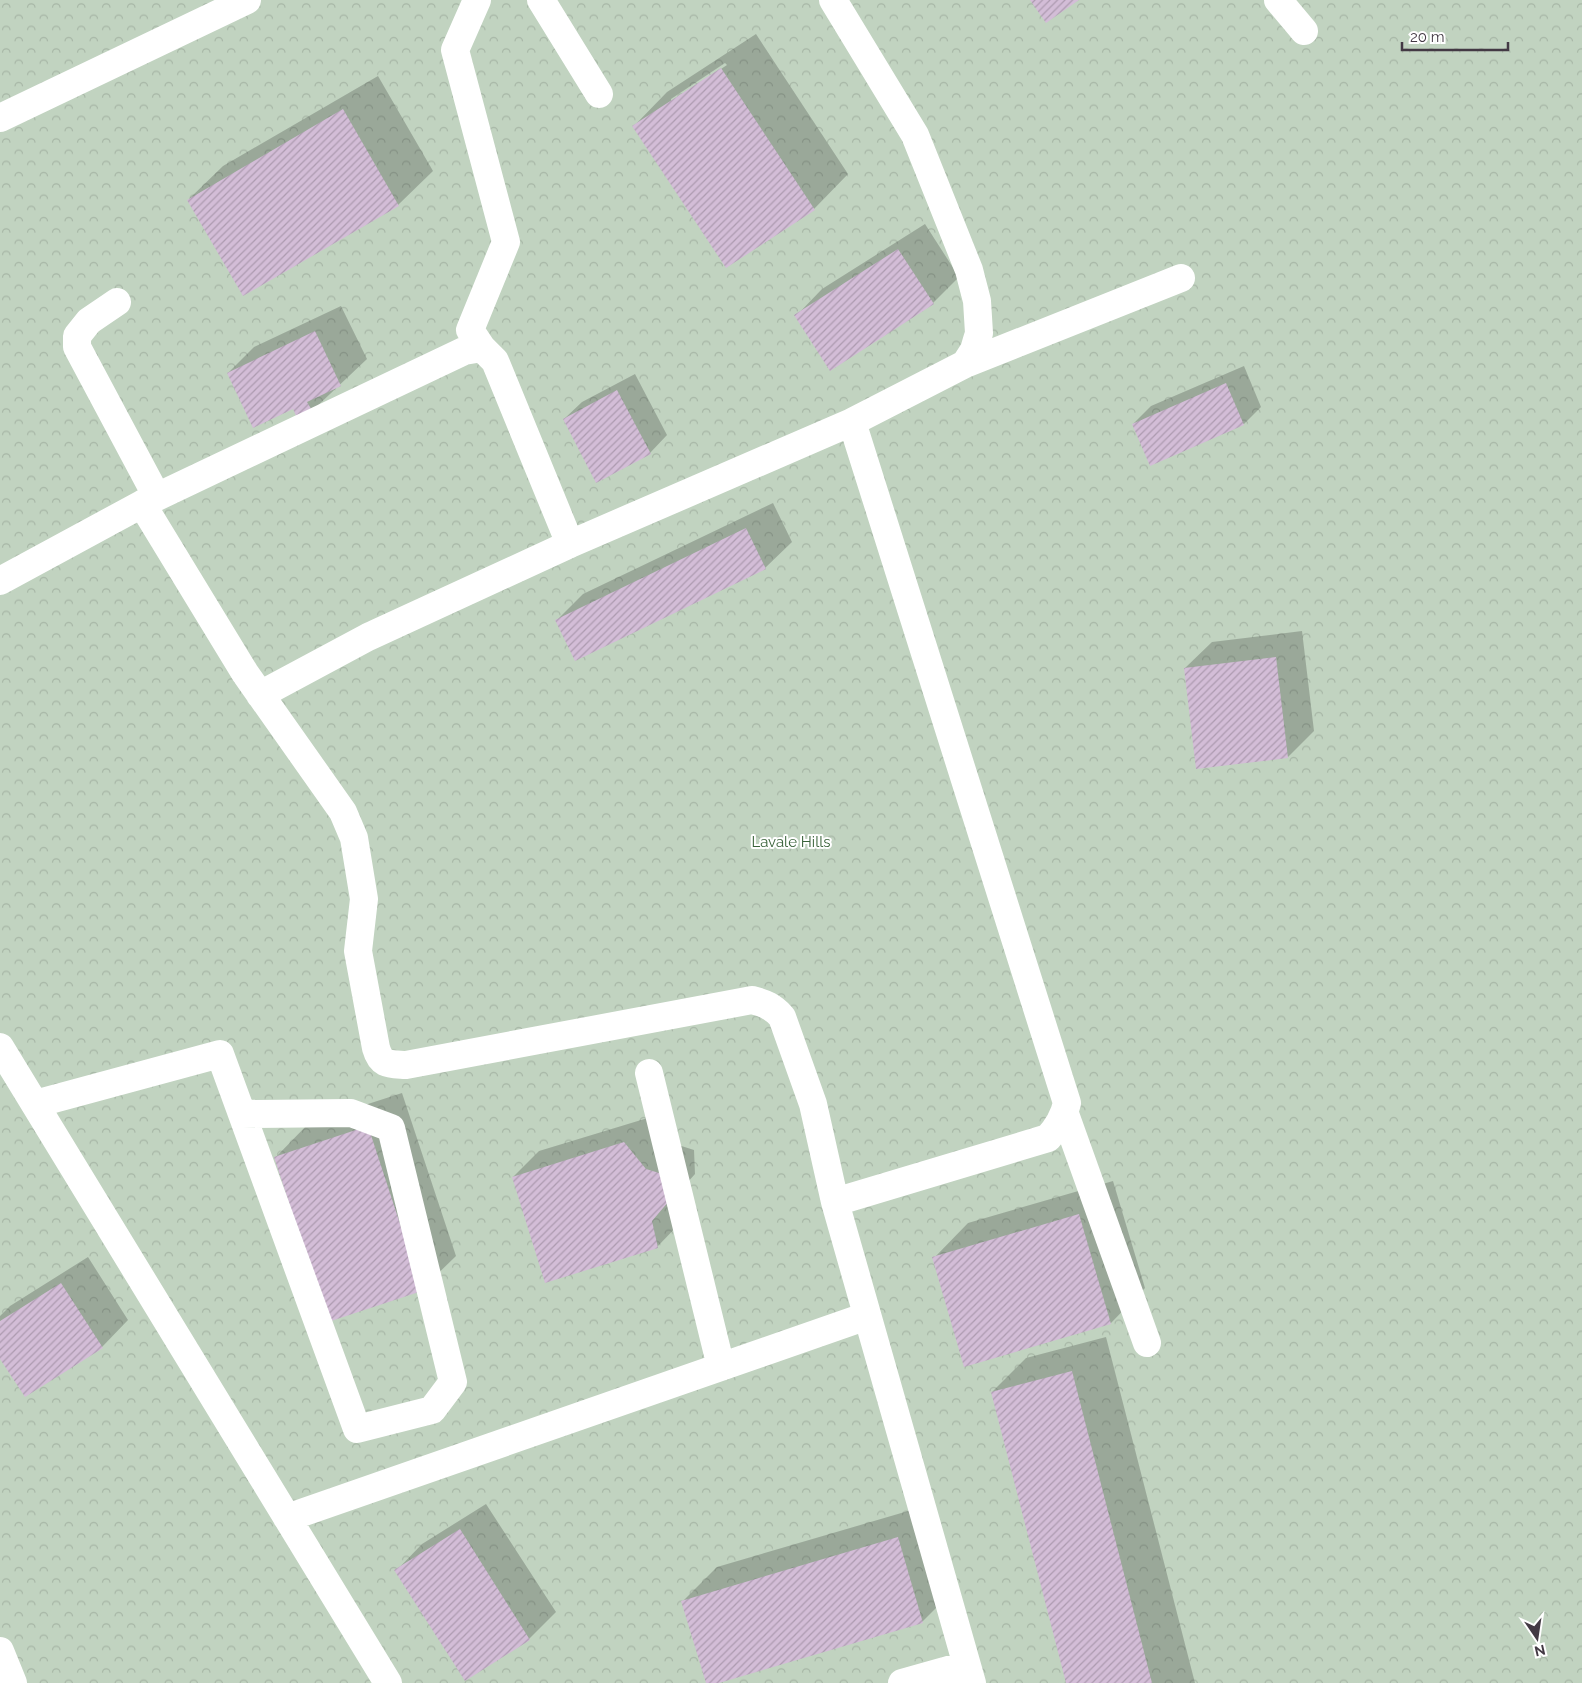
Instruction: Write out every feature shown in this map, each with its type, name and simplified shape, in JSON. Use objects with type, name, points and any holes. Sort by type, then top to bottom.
[{"type":"lane","points":[[0,118],[247,0]]},
{"type":"lane","points":[[477,0],[455,50],[506,242],[470,330],[482,348],[495,362],[570,544]]},
{"type":"lane","points":[[541,0],[599,94]]},
{"type":"lane","points":[[833,0],[915,136],[969,270],[977,301],[979,334],[974,350],[965,364]]},
{"type":"lane","points":[[1278,0],[1304,30]]},
{"type":"lane","points":[[260,695],[368,637],[570,544],[852,422],[965,364],[1181,278]]},
{"type":"lane","points":[[117,302],[89,321],[77,336],[77,347],[150,500],[260,695],[343,812],[354,838],[364,899],[358,951],[376,1048],[383,1062],[406,1065],[752,1000],[766,1003],[775,1009],[782,1018],[813,1104],[835,1202],[969,1674],[902,1683]]},
{"type":"lane","points":[[0,581],[150,500],[464,351],[482,348]]},
{"type":"lane","points":[[835,1202],[1048,1138],[1065,1114],[1067,1103],[852,422]]},
{"type":"lane","points":[[0,1047],[9,1079],[35,1104],[287,1518],[379,1676]]},
{"type":"lane","points":[[35,1104],[220,1054],[357,1429],[432,1410],[453,1382],[391,1128],[351,1113],[242,1114]]},
{"type":"lane","points":[[649,1073],[722,1367]]},
{"type":"lane","points":[[1065,1114],[1148,1343]]},
{"type":"lane","points":[[287,1518],[867,1316]]},
{"type":"lane","points":[[0,1652],[13,1683]]},
{"type":"green space","name":"Lavale Hills","points":[[0,0],[1582,0],[1582,1683],[0,1683]]},
{"type":"building","points":[[1030,0],[1079,0],[1046,23]]},
{"type":"building","points":[[721,68],[815,210],[726,268],[632,126]]},
{"type":"building","points":[[343,109],[399,206],[243,296],[187,200]]},
{"type":"building","points":[[898,249],[934,304],[830,371],[794,315]]},
{"type":"building","points":[[315,331],[341,386],[307,402],[313,412],[298,420],[293,409],[253,428],[227,373]]},
{"type":"building","points":[[1226,383],[1244,425],[1150,466],[1132,424]]},
{"type":"building","points":[[617,390],[651,454],[596,483],[563,419]]},
{"type":"building","points":[[746,528],[766,569],[575,661],[555,620]]},
{"type":"building","points":[[1276,657],[1288,758],[1196,769],[1184,668]]},
{"type":"building","points":[[368,1126],[422,1291],[328,1322],[274,1157]]},
{"type":"building","points":[[624,1142],[646,1169],[669,1176],[669,1201],[652,1221],[658,1248],[545,1283],[512,1177]]},
{"type":"building","points":[[1079,1214],[1111,1324],[964,1367],[932,1257]]},
{"type":"building","points":[[61,1283],[103,1348],[25,1397],[0,1359],[0,1321]]},
{"type":"building","points":[[1072,1371],[1152,1683],[1066,1683],[991,1392]]},
{"type":"building","points":[[460,1529],[530,1640],[465,1681],[394,1570]]},
{"type":"building","points":[[898,1537],[923,1623],[719,1683],[706,1683],[681,1601]]}]
